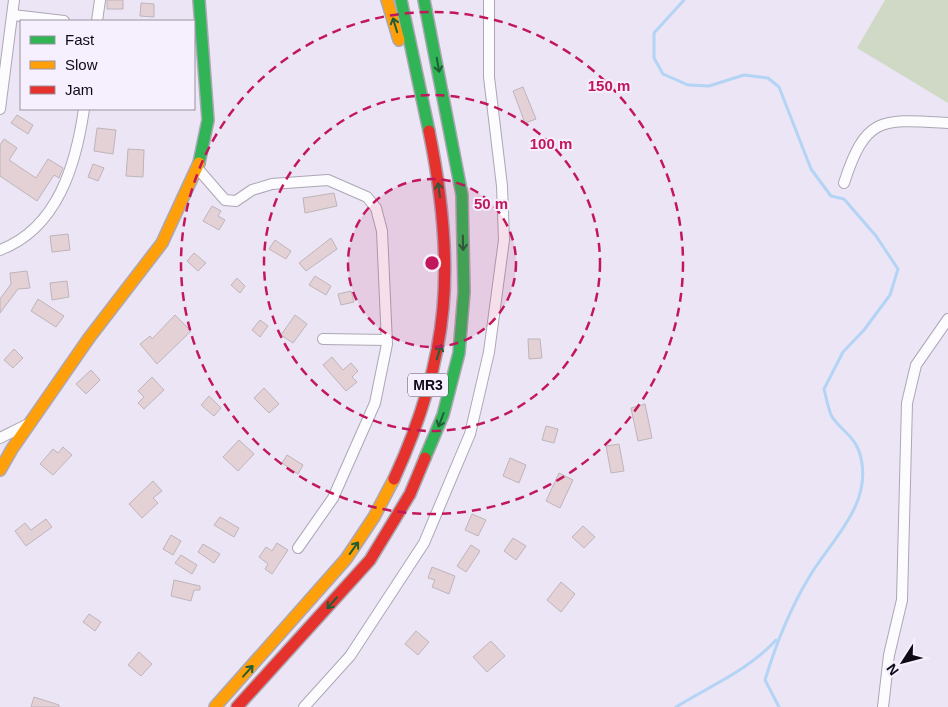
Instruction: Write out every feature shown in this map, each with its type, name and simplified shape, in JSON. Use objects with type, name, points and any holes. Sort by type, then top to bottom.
[{"type":"main road","points":[[0,470],[89,338],[162,243],[198,169],[208,120],[197,26],[199,0]]},
{"type":"main road","points":[[387,0],[434,156]]},
{"type":"main road","name":"MR3","points":[[215,707],[282,633],[354,548],[393,482],[419,418],[441,343],[446,272],[442,212],[434,156],[401,0]]},
{"type":"main road","name":"MR3","points":[[237,707],[370,560],[410,494],[443,415],[459,354],[464,292],[462,194],[426,0]]},
{"type":"street","points":[[0,109],[14,0]]},
{"type":"street","points":[[97,20],[100,0]]},
{"type":"street","points":[[304,707],[350,656],[424,543],[470,434],[489,352],[504,240],[502,186],[489,77],[489,0]]},
{"type":"street","points":[[13,15],[56,20]]},
{"type":"street","points":[[0,250],[34,230],[60,196],[76,150],[84,110]]},
{"type":"street","points":[[844,183],[861,142],[871,129],[887,122],[948,123]]},
{"type":"street","points":[[198,169],[225,200],[236,201],[252,190],[296,181],[328,180],[367,197],[376,208],[382,231],[387,340],[375,403],[333,498],[298,548]]},
{"type":"street","points":[[883,707],[889,655],[902,600],[907,403],[911,379],[916,364],[948,319]]},
{"type":"street","points":[[323,339],[387,340]]},
{"type":"street","points":[[0,438],[30,423]]},
{"type":"green space","points":[[885,0],[948,0],[948,103],[857,48]]},
{"type":"building","points":[[107,0],[123,0],[123,9],[107,9]]},
{"type":"building","points":[[141,3],[154,4],[154,17],[140,16]]},
{"type":"building","points":[[523,87],[536,119],[525,123],[513,91]]},
{"type":"building","points":[[17,115],[33,125],[28,134],[11,123]]},
{"type":"building","points":[[97,128],[116,130],[113,154],[94,151]]},
{"type":"building","points":[[4,139],[17,148],[9,160],[36,178],[48,159],[63,168],[59,178],[54,175],[37,201],[0,176],[0,145]]},
{"type":"building","points":[[128,149],[144,150],[143,177],[126,176]]},
{"type":"building","points":[[93,164],[104,168],[98,181],[88,177]]},
{"type":"building","points":[[334,193],[337,206],[305,213],[303,198]]},
{"type":"building","points":[[212,206],[221,211],[218,216],[225,220],[219,230],[203,221]]},
{"type":"building","points":[[68,234],[70,250],[52,252],[50,236]]},
{"type":"building","points":[[331,238],[337,249],[306,271],[299,263]]},
{"type":"building","points":[[275,240],[291,251],[286,259],[269,249]]},
{"type":"building","points":[[194,253],[206,263],[198,271],[187,261]]},
{"type":"building","points":[[27,271],[30,288],[18,289],[0,313],[0,299],[11,284],[10,273]]},
{"type":"building","points":[[315,276],[331,286],[326,295],[309,285]]},
{"type":"building","points":[[237,278],[245,286],[240,293],[231,285]]},
{"type":"building","points":[[67,281],[69,297],[52,300],[50,283]]},
{"type":"building","points":[[351,291],[354,302],[341,305],[338,294]]},
{"type":"building","points":[[38,299],[64,316],[56,327],[31,311]]},
{"type":"building","points":[[175,315],[191,331],[157,364],[140,344],[150,336],[152,339]]},
{"type":"building","points":[[295,315],[307,324],[293,343],[281,335]]},
{"type":"building","points":[[260,320],[268,326],[260,337],[252,330]]},
{"type":"building","points":[[528,339],[540,339],[542,358],[529,359]]},
{"type":"building","points":[[14,349],[23,358],[13,368],[4,360]]},
{"type":"building","points":[[332,357],[343,370],[351,363],[358,371],[352,377],[357,382],[346,391],[323,365]]},
{"type":"building","points":[[91,370],[100,380],[86,394],[76,384]]},
{"type":"building","points":[[152,377],[164,390],[144,409],[138,403],[144,397],[138,391]]},
{"type":"building","points":[[264,388],[279,404],[269,413],[254,398]]},
{"type":"building","points":[[209,396],[221,408],[214,416],[201,405]]},
{"type":"building","points":[[645,404],[652,438],[638,441],[631,408]]},
{"type":"building","points":[[546,426],[558,429],[554,443],[542,440]]},
{"type":"building","points":[[239,440],[254,454],[238,471],[223,457]]},
{"type":"building","points":[[619,444],[624,471],[611,473],[606,446]]},
{"type":"building","points":[[63,447],[72,455],[53,475],[40,464],[53,449],[58,453]]},
{"type":"building","points":[[287,455],[303,465],[298,474],[282,463]]},
{"type":"building","points":[[510,458],[526,465],[519,483],[503,476]]},
{"type":"building","points":[[559,473],[573,480],[560,508],[546,501]]},
{"type":"building","points":[[153,481],[162,491],[153,498],[158,503],[142,518],[129,504]]},
{"type":"building","points":[[472,514],[486,520],[478,536],[465,530]]},
{"type":"building","points":[[220,517],[239,528],[234,537],[214,525]]},
{"type":"building","points":[[46,519],[52,527],[26,546],[15,531],[25,523],[31,530]]},
{"type":"building","points":[[583,526],[595,537],[584,548],[572,537]]},
{"type":"building","points":[[171,535],[181,541],[173,555],[163,549]]},
{"type":"building","points":[[513,538],[526,546],[516,560],[504,551]]},
{"type":"building","points":[[277,543],[288,550],[272,574],[265,569],[268,564],[259,557],[266,547],[272,551]]},
{"type":"building","points":[[203,544],[220,554],[214,563],[198,552]]},
{"type":"building","points":[[471,545],[480,551],[466,572],[457,566]]},
{"type":"building","points":[[181,555],[197,565],[192,574],[175,563]]},
{"type":"building","points":[[432,567],[455,576],[449,594],[432,587],[435,580],[428,578]]},
{"type":"building","points":[[174,580],[200,586],[200,590],[194,590],[191,601],[171,596]]},
{"type":"building","points":[[561,582],[575,594],[561,612],[547,600]]},
{"type":"building","points":[[89,614],[101,622],[95,631],[83,622]]},
{"type":"building","points":[[416,631],[429,642],[418,655],[405,644]]},
{"type":"building","points":[[491,641],[505,656],[487,672],[473,657]]},
{"type":"building","points":[[139,652],[152,664],[141,676],[128,665]]},
{"type":"building","points":[[34,697],[59,705],[59,707],[31,707]]},
{"type":"waterway","points":[[684,0],[654,33],[654,58],[663,74],[688,85],[709,86],[744,75],[768,78],[779,87],[811,169],[831,196],[844,199],[876,236],[898,269],[890,295],[864,330],[843,352],[824,389],[831,415],[859,450],[863,475],[855,507],[801,591],[774,654],[765,680],[779,707]]},
{"type":"waterway","points":[[676,707],[741,669],[776,640]]},
{"type":"traffic: fast","points":[[199,0],[208,120],[199,163]]},
{"type":"traffic: fast","points":[[401,0],[429,131]]},
{"type":"traffic: fast","points":[[424,0],[462,195],[464,292],[459,353],[443,415],[425,458]]},
{"type":"traffic: slow","points":[[387,0],[399,40]]},
{"type":"traffic: slow","points":[[0,470],[12,449],[89,338],[162,243],[199,163]]},
{"type":"traffic: slow","points":[[215,707],[346,559],[374,517],[394,479]]},
{"type":"traffic: jam","points":[[394,479],[413,434],[427,391],[437,349],[443,308],[445,267],[443,224],[438,179],[429,131]]},
{"type":"traffic: jam","points":[[237,707],[370,560],[410,494],[425,458]]}]
